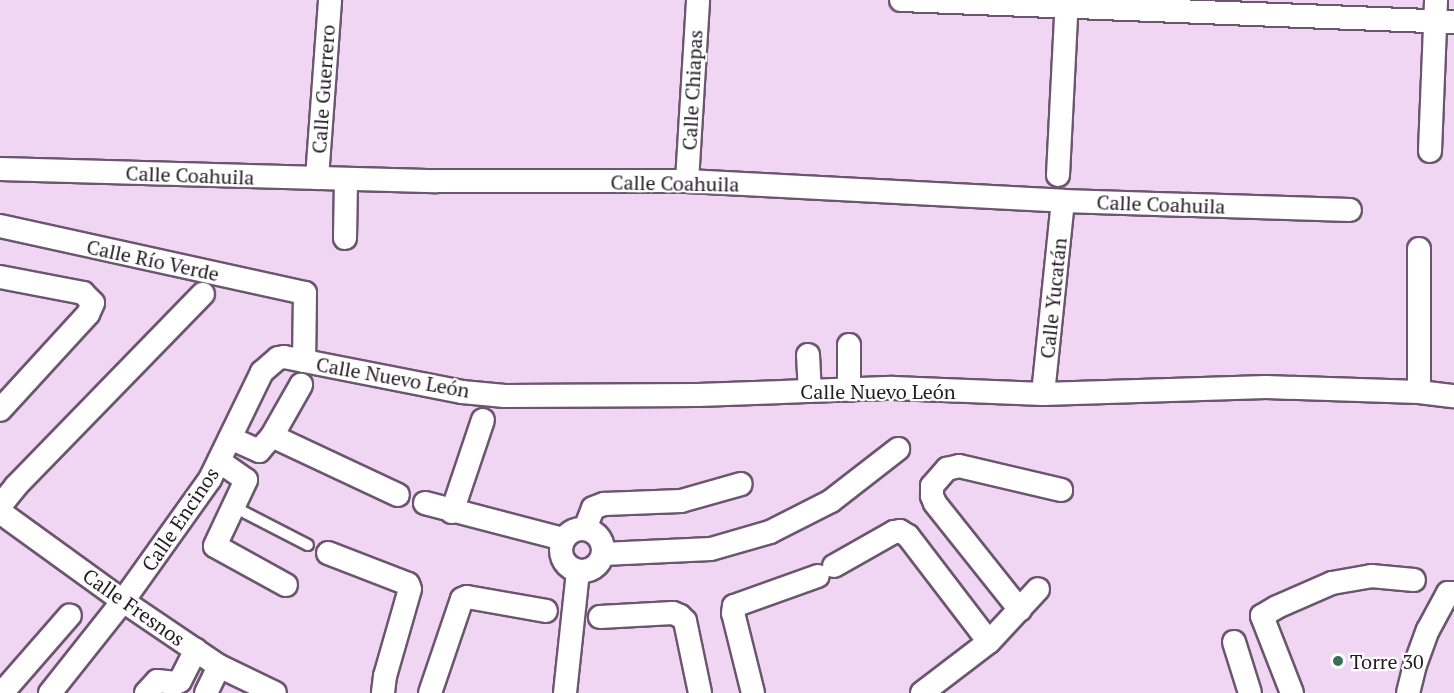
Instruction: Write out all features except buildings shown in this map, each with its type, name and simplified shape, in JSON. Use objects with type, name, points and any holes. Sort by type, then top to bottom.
[{"type":"street","name":"Calle Guerrero","points":[[317,178],[330,0]]},
{"type":"street","name":"Calle Chiapas","points":[[687,181],[698,0]]},
{"type":"street","points":[[901,0],[1067,2],[1441,14],[1430,151]]},
{"type":"street","points":[[1058,176],[1067,2]]},
{"type":"street","name":"Calle Coahuila","points":[[0,169],[346,179],[687,181],[1063,201],[1350,210]]},
{"type":"street","name":"Calle Guerrero","points":[[345,238],[346,179]]},
{"type":"street","name":"Calle Yucatán","points":[[1043,394],[1063,201]]},
{"type":"street","name":"Calle Río Verde","points":[[0,226],[305,293],[304,361]]},
{"type":"street","points":[[1419,249],[1419,392]]},
{"type":"street","points":[[0,277],[83,293],[93,303],[88,314],[0,410]]},
{"type":"street","points":[[0,506],[16,486],[203,294]]},
{"type":"street","points":[[849,345],[849,390]]},
{"type":"street","points":[[808,355],[810,391]]},
{"type":"street","name":"Calle Encinos","points":[[50,693],[123,601],[210,479],[266,366],[284,357],[304,361]]},
{"type":"street","name":"Calle Nuevo León","points":[[304,361],[462,392],[505,396],[893,388],[1043,394],[1266,387],[1419,392],[1454,396]]},
{"type":"street","points":[[230,438],[259,451],[272,436],[301,385]]},
{"type":"street","points":[[452,512],[483,420]]},
{"type":"street","points":[[272,436],[398,495]]},
{"type":"street","points":[[603,554],[711,549],[770,532],[831,501],[898,449]]},
{"type":"street","points":[[219,461],[246,480],[215,546],[286,585]]},
{"type":"street","points":[[1020,610],[935,503],[932,486],[947,470],[959,466],[1061,490]]},
{"type":"street","points":[[585,529],[593,508],[604,504],[681,501],[741,484]]},
{"type":"street","points":[[425,503],[452,512],[563,539]]},
{"type":"street","name":"Calle Fresnos","points":[[0,512],[123,601],[219,666],[275,693]]},
{"type":"street","points":[[585,529],[599,538],[603,554],[594,568],[578,572],[564,563],[561,555],[563,539],[569,533],[585,529]]},
{"type":"street","points":[[753,693],[733,613],[735,606],[826,571],[894,532],[900,531],[908,536],[989,642]]},
{"type":"street","points":[[318,549],[408,584],[410,589],[385,676],[383,693]]},
{"type":"street","points":[[565,693],[578,572]]},
{"type":"street","points":[[1279,692],[1263,616],[1277,607],[1332,583],[1371,576],[1414,579]]},
{"type":"street","points":[[922,693],[989,642],[1038,589]]},
{"type":"street","points":[[1408,693],[1414,665],[1428,630],[1448,593],[1454,593]]},
{"type":"street","points":[[430,693],[462,599],[467,597],[546,611]]},
{"type":"street","points":[[600,617],[673,613],[680,616],[686,621],[700,693]]},
{"type":"street","points":[[2,693],[70,615]]},
{"type":"street","points":[[1234,642],[1250,693]]},
{"type":"street","points":[[146,693],[157,681],[176,683],[180,681],[196,650]]},
{"type":"street","points":[[206,693],[219,666]]},
{"type":"lane","points":[[234,507],[318,549]]},
{"type":"place","name":"Torre 30","points":[[1338,661]]}]
